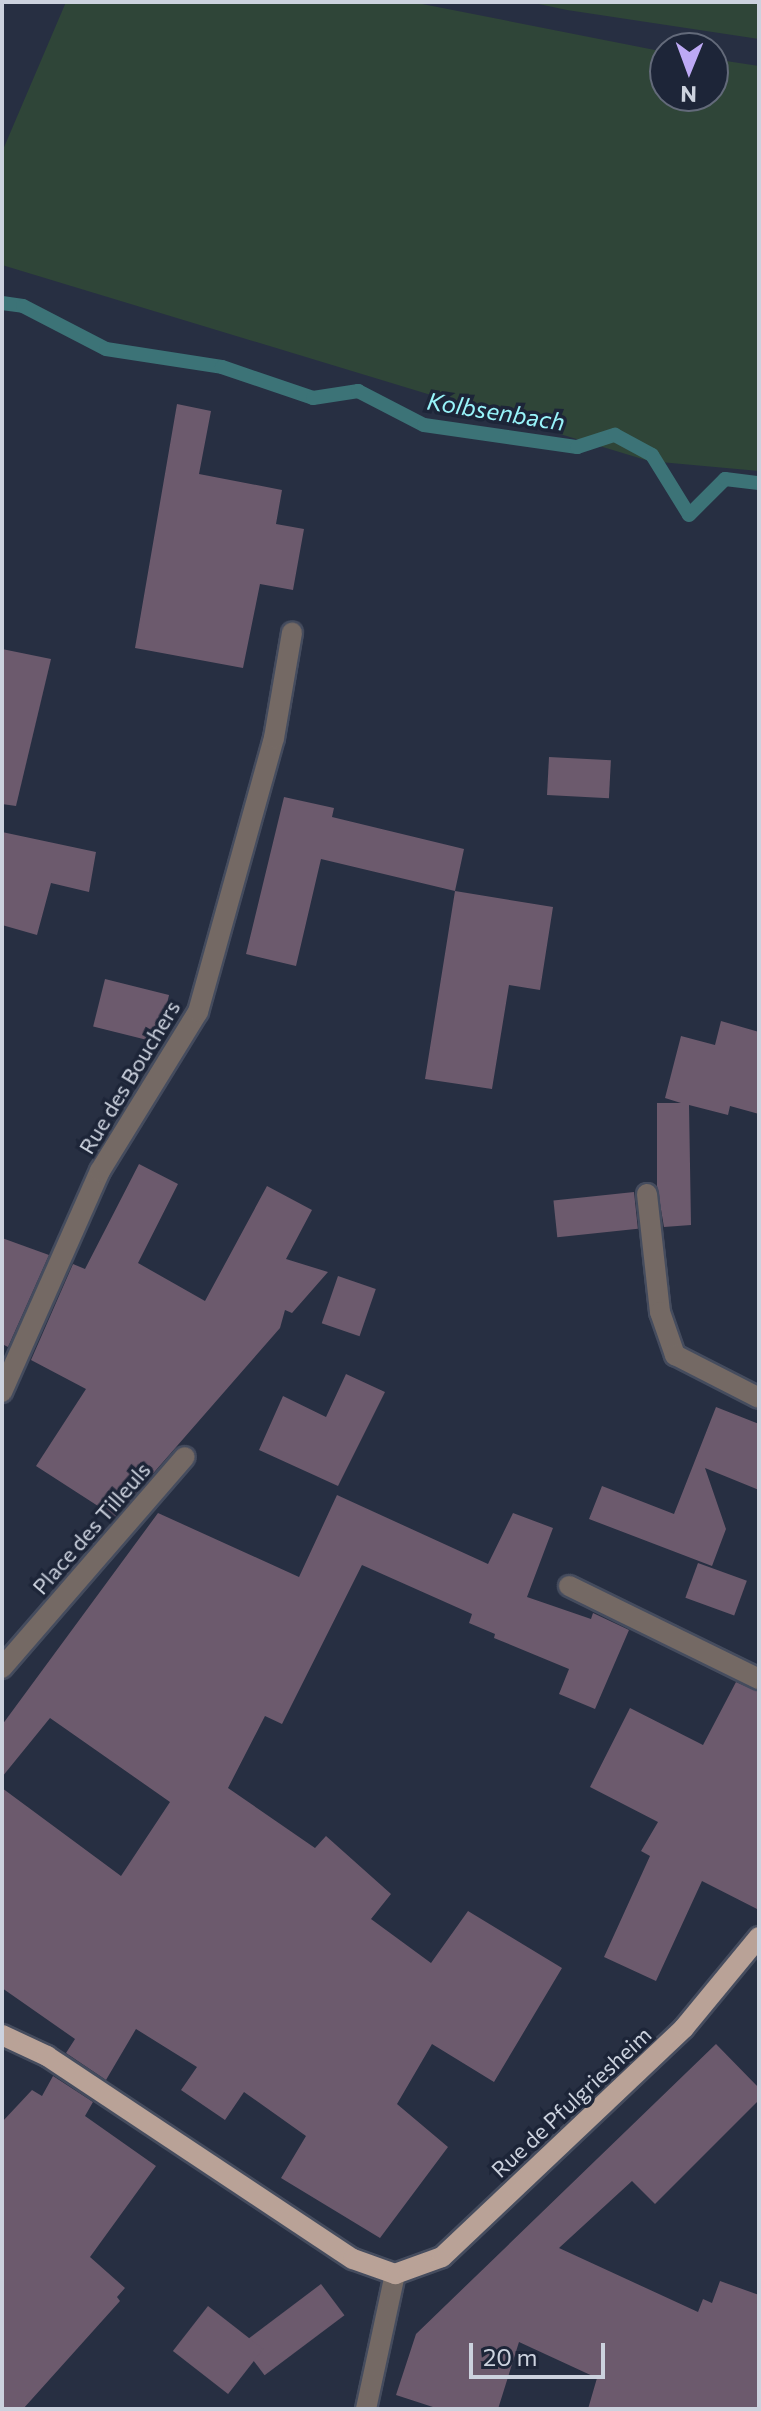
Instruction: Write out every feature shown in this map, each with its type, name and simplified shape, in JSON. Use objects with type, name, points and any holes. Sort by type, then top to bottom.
[{"type":"main road","name":"Rue de Pfulgriesheim","points":[[395,2274],[442,2257],[684,2028],[759,1937]]},
{"type":"main road","points":[[2,2035],[47,2056],[353,2259],[395,2274]]},
{"type":"street","name":"Rue des Bouchers","points":[[2,1392],[100,1171],[198,1012],[274,738],[292,633]]},
{"type":"street","points":[[647,1194],[660,1312],[675,1355],[759,1398]]},
{"type":"street","name":"Place des Tilleuls","points":[[2,1668],[185,1457]]},
{"type":"street","points":[[569,1586],[759,1679]]},
{"type":"street","points":[[366,2409],[395,2274]]},
{"type":"green space","points":[[66,2],[412,2],[649,49],[649,112],[729,112],[729,61],[759,66],[759,471],[649,461],[2,265],[2,152]]},
{"type":"green space","points":[[529,2],[759,2],[759,39],[729,34],[729,32]]},
{"type":"building","points":[[177,404],[211,411],[199,474],[282,490],[276,524],[304,529],[293,590],[260,584],[243,668],[135,648]]},
{"type":"building","points":[[2,649],[51,659],[16,806],[2,804]]},
{"type":"building","points":[[549,757],[611,760],[609,798],[547,795]]},
{"type":"building","points":[[284,797],[334,808],[332,817],[464,849],[455,891],[321,859],[296,966],[246,954]]},
{"type":"building","points":[[2,832],[96,852],[89,892],[51,883],[37,935],[2,925]]},
{"type":"building","points":[[455,891],[553,907],[540,990],[509,985],[492,1089],[425,1079]]},
{"type":"building","points":[[105,979],[169,995],[157,1043],[93,1027]]},
{"type":"building","points":[[721,1021],[759,1032],[759,1114],[730,1106],[728,1115],[689,1105],[691,1225],[664,1227],[657,1186],[657,1103],[681,1103],[665,1098],[681,1036],[715,1045]]},
{"type":"building","points":[[139,1164],[178,1184],[138,1263],[205,1301],[267,1186],[312,1210],[286,1259],[328,1272],[292,1313],[285,1310],[280,1328],[115,1517],[36,1466],[86,1389],[31,1360],[73,1264],[85,1269]]},
{"type":"building","points":[[634,1192],[638,1229],[557,1237],[553,1200]]},
{"type":"building","points":[[2,1238],[49,1255],[8,1347],[2,1344]]},
{"type":"building","points":[[338,1276],[376,1289],[360,1336],[322,1323]]},
{"type":"building","points":[[346,1374],[385,1392],[338,1486],[259,1450],[283,1396],[326,1417]]},
{"type":"building","points":[[716,1407],[759,1424],[759,1490],[705,1468],[726,1529],[712,1566],[589,1519],[602,1486],[674,1514]]},
{"type":"building","points":[[337,1495],[488,1564],[513,1513],[553,1528],[527,1597],[591,1619],[593,1613],[629,1630],[595,1709],[559,1694],[569,1669],[494,1638],[495,1634],[469,1623],[472,1614],[362,1565],[282,1724],[265,1716],[228,1788],[315,1848],[326,1836],[391,1894],[371,1919],[431,1963],[468,1911],[562,1968],[494,2082],[432,2044],[397,2104],[448,2147],[380,2238],[281,2178],[306,2136],[244,2092],[225,2120],[181,2090],[197,2067],[136,2029],[106,2080],[66,2053],[75,2039],[2,1988],[2,1788],[121,1876],[170,1802],[50,1718],[2,1777],[2,1725],[158,1513],[299,1577]]},
{"type":"building","points":[[698,1563],[747,1581],[734,1616],[685,1598]]},
{"type":"building","points":[[736,1682],[759,1692],[759,1910],[702,1881],[656,1981],[604,1957],[650,1856],[641,1851],[658,1822],[590,1787],[630,1708],[703,1745]]},
{"type":"building","points":[[716,2044],[759,2088],[759,2100],[655,2204],[632,2181],[559,2248],[698,2312],[703,2299],[712,2303],[720,2281],[759,2295],[759,2409],[588,2409],[597,2378],[519,2342],[498,2409],[439,2409],[396,2395],[416,2334]]},
{"type":"building","points":[[53,2076],[93,2102],[85,2116],[156,2166],[90,2257],[125,2288],[117,2297],[120,2301],[23,2409],[2,2409],[2,2122],[32,2090],[42,2096]]},
{"type":"building","points":[[321,2284],[344,2315],[265,2375],[241,2344]]},
{"type":"building","points":[[208,2306],[263,2349],[228,2394],[173,2351]]},
{"type":"waterway","name":"Kolbsenbach","points":[[2,303],[23,306],[106,349],[222,367],[313,398],[358,391],[424,425],[577,447],[615,435],[652,455],[689,515],[725,479],[759,483]]}]
